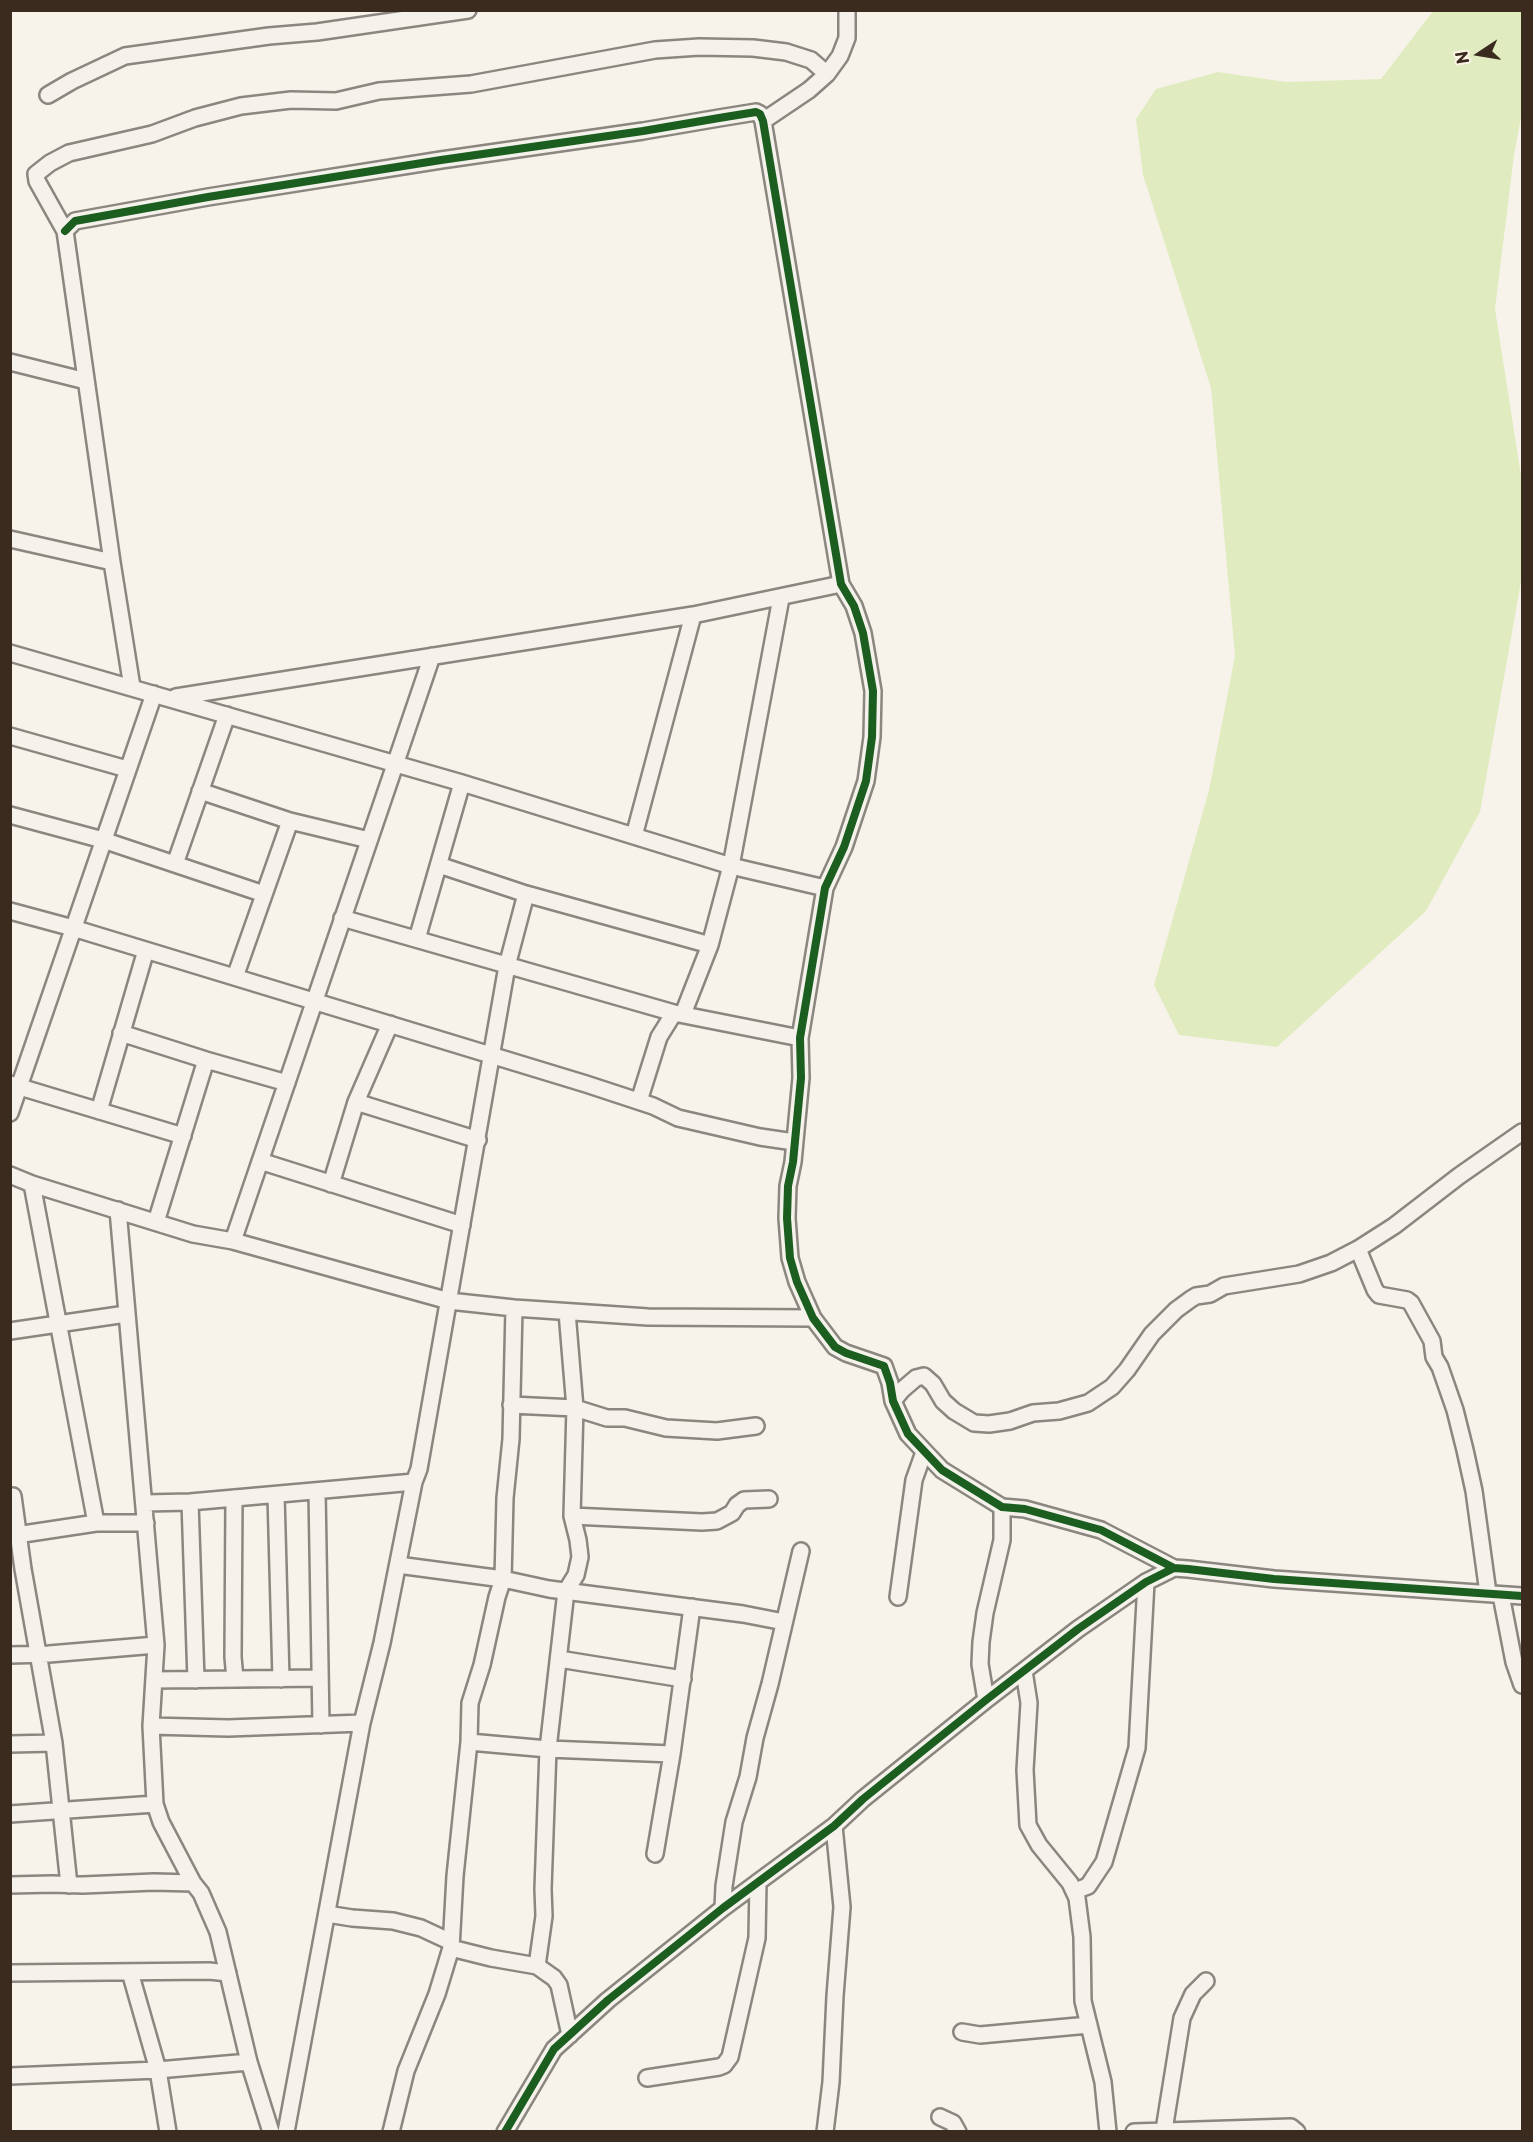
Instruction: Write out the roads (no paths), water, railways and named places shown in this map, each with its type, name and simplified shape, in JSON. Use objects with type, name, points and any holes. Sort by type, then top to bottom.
[{"type":"street","points":[[48,95],[125,56],[468,10]]},
{"type":"street","points":[[763,121],[810,90],[827,74],[840,56],[847,38],[847,10]]},
{"type":"street","points":[[132,687],[65,231],[36,179],[36,174],[69,153],[152,134],[195,118],[241,106],[291,100],[336,101],[379,91],[471,84],[655,50],[699,46],[786,52],[811,60],[827,74]]},
{"type":"street","points":[[65,231],[75,221],[87,218],[441,160],[533,148],[756,112],[760,114],[842,584],[854,606],[863,633],[873,691],[874,714],[870,759],[858,807],[844,847],[825,888],[800,1038],[801,1078],[788,1186],[787,1218],[790,1258],[797,1282],[813,1318],[835,1347],[884,1366],[893,1401],[908,1434],[942,1470],[1002,1507],[1025,1509],[1101,1530],[1174,1568],[1274,1579],[1522,1596]]},
{"type":"street","points":[[10,362],[86,381]]},
{"type":"street","points":[[10,539],[112,562]]},
{"type":"street","points":[[170,698],[693,615],[842,584]]},
{"type":"street","points":[[639,1101],[659,1037],[679,1013],[710,945],[731,866],[781,598]]},
{"type":"street","points":[[634,836],[693,615]]},
{"type":"street","points":[[10,653],[462,783],[731,866],[825,888]]},
{"type":"street","points":[[233,1241],[432,656]]},
{"type":"street","points":[[10,1113],[15,1085],[154,694]]},
{"type":"street","points":[[175,864],[227,715]]},
{"type":"street","points":[[10,736],[127,769]]},
{"type":"street","points":[[417,939],[462,783]]},
{"type":"street","points":[[201,791],[290,820],[369,840]]},
{"type":"street","points":[[10,815],[103,840],[264,894]]},
{"type":"street","points":[[235,977],[290,820]]},
{"type":"street","points":[[438,865],[526,894],[710,945]]},
{"type":"street","points":[[286,2132],[362,1724],[382,1643],[414,1482],[419,1469],[507,966],[526,894]]},
{"type":"street","points":[[10,911],[146,950],[639,1101],[678,1118],[760,1137],[794,1142]]},
{"type":"street","points":[[342,918],[679,1013],[800,1038]]},
{"type":"street","points":[[99,1111],[146,950]]},
{"type":"street","points":[[331,1184],[356,1102],[390,1024]]},
{"type":"street","points":[[121,1033],[287,1083]]},
{"type":"street","points":[[156,1222],[206,1060]]},
{"type":"street","points":[[15,1085],[183,1136]]},
{"type":"street","points":[[356,1102],[478,1140]]},
{"type":"street","points":[[893,1401],[916,1378],[924,1376],[933,1384],[943,1401],[974,1423],[989,1424],[1010,1421],[1033,1413],[1059,1411],[1088,1403],[1112,1388],[1152,1334],[1176,1310],[1196,1296],[1210,1294],[1224,1286],[1299,1274],[1331,1263],[1394,1227],[1459,1176],[1522,1132]]},
{"type":"street","points":[[260,1161],[462,1225]]},
{"type":"street","points":[[10,1175],[32,1184],[193,1234],[233,1241],[449,1301],[648,1317],[813,1318]]},
{"type":"street","points":[[32,1184],[96,1523]]},
{"type":"street","points":[[118,1210],[156,1645],[151,1726],[155,1804],[161,1822],[193,1883],[201,1893],[218,1932],[249,2062],[271,2132]]},
{"type":"street","points":[[1358,1249],[1379,1295],[1407,1300],[1432,1341],[1434,1357],[1440,1367],[1455,1410],[1495,1594],[1522,1685]]},
{"type":"street","points":[[391,2132],[406,2071],[437,1994],[451,1945],[455,1876],[469,1742],[470,1703],[482,1665],[496,1597],[503,1579],[505,1498],[512,1439],[514,1308]]},
{"type":"street","points":[[537,1965],[544,1916],[548,1749],[566,1591],[576,1575],[580,1557],[572,1516],[575,1408],[567,1312]]},
{"type":"street","points":[[10,1331],[58,1322],[126,1314]]},
{"type":"street","points":[[511,1405],[575,1408],[607,1418],[625,1419],[666,1428],[717,1431],[756,1426]]},
{"type":"street","points":[[898,1597],[914,1480],[924,1452]]},
{"type":"street","points":[[145,1503],[190,1502],[414,1482]]},
{"type":"street","points":[[317,1491],[321,1725]]},
{"type":"street","points":[[11,1492],[14,1536],[54,1743],[69,1885]]},
{"type":"street","points":[[276,1495],[281,1679]]},
{"type":"street","points":[[234,1498],[235,1679]]},
{"type":"street","points":[[572,1516],[717,1521],[732,1512],[744,1500],[769,1499]]},
{"type":"street","points":[[190,1502],[196,1680]]},
{"type":"street","points":[[986,1700],[980,1665],[981,1642],[985,1613],[1002,1540],[1002,1507]]},
{"type":"street","points":[[14,1536],[96,1523],[146,1523]]},
{"type":"street","points":[[723,1908],[734,1822],[748,1777],[755,1738],[801,1551]]},
{"type":"street","points":[[398,1565],[784,1622]]},
{"type":"street","points":[[505,2132],[554,2049],[608,2000],[723,1908],[834,1826],[863,1799],[1073,1633],[1146,1582],[1174,1568]]},
{"type":"street","points":[[1075,1891],[1088,1886],[1104,1862],[1137,1748],[1146,1582]]},
{"type":"street","points":[[655,1854],[672,1754],[692,1607]]},
{"type":"street","points":[[10,1655],[156,1645]]},
{"type":"street","points":[[558,1659],[683,1679]]},
{"type":"street","points":[[1024,1671],[1029,1703],[1025,1770],[1028,1825],[1039,1845],[1075,1891],[1082,1937],[1083,2001],[1102,2082],[1108,2132]]},
{"type":"street","points":[[154,1680],[320,1678]]},
{"type":"street","points":[[151,1726],[228,1728],[362,1724]]},
{"type":"street","points":[[469,1742],[548,1749],[672,1754]]},
{"type":"street","points":[[10,1744],[54,1743]]},
{"type":"street","points":[[10,1814],[155,1804]]},
{"type":"street","points":[[825,2132],[831,2082],[842,1907],[834,1826]]},
{"type":"street","points":[[646,2078],[719,2067],[724,2065],[730,2057],[757,1938],[758,1882]]},
{"type":"street","points":[[10,1885],[193,1883]]},
{"type":"street","points":[[327,1914],[393,1921],[422,1928],[451,1945],[491,1958],[537,1965],[554,1978],[559,1985],[570,2035]]},
{"type":"street","points":[[10,1973],[209,1971],[228,1973]]},
{"type":"street","points":[[130,1972],[158,2070],[168,2132]]},
{"type":"street","points":[[1164,2130],[1182,2018],[1193,1994],[1206,1981]]},
{"type":"street","points":[[962,2032],[980,2035],[1089,2025]]},
{"type":"street","points":[[10,2076],[158,2070],[249,2062]]},
{"type":"street","points":[[940,2117],[953,2122],[958,2132]]},
{"type":"street","points":[[1134,2132],[1291,2127],[1297,2132]]}]
